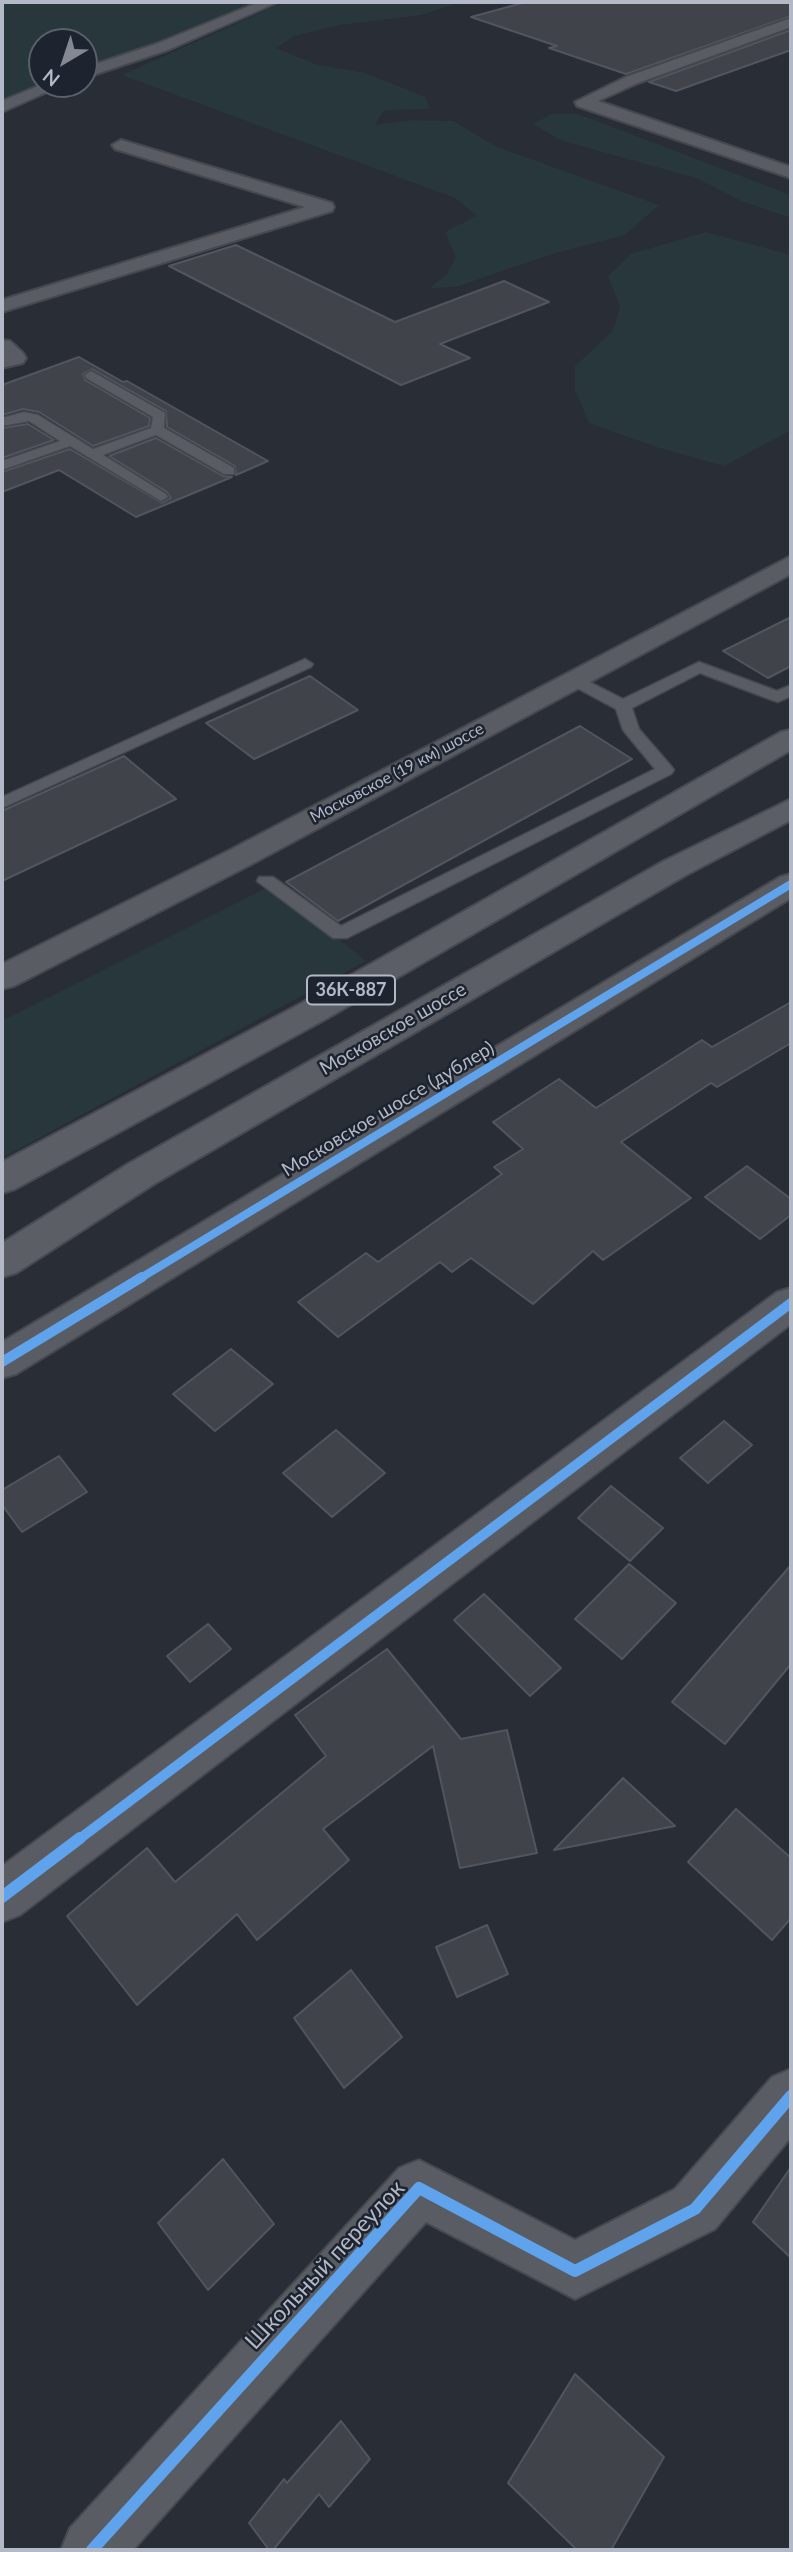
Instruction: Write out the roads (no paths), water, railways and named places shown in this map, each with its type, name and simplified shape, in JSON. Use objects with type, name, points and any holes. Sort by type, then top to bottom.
[{"type":"main road","name":"36К-887","points":[[2,1179],[312,1012],[621,838],[791,738]]},
{"type":"main road","points":[[696,795],[692,809],[698,821],[722,828],[749,828]]},
{"type":"main road","name":"Московское шоссе","points":[[2,1262],[141,1174],[675,868],[791,808]]},
{"type":"main road","points":[[621,838],[644,835],[666,841],[674,851],[675,868]]},
{"type":"street","points":[[98,68],[162,47],[271,2]]},
{"type":"street","points":[[791,22],[583,102],[791,173]]},
{"type":"street","points":[[742,39],[767,46]]},
{"type":"street","points":[[2,107],[28,96]]},
{"type":"street","points":[[2,306],[325,207],[121,145]]},
{"type":"street","points":[[2,346],[15,358],[2,362]]},
{"type":"street","name":"Московское (19 км) шоссе","points":[[2,978],[239,858],[791,564]]},
{"type":"street","name":"Московское шоссе (дублер)","points":[[2,1362],[791,884]]},
{"type":"street","points":[[2,1896],[791,1303]]},
{"type":"street","name":"Школьный переулок","points":[[92,2550],[419,2188],[575,2271],[695,2208],[791,2096]]},
{"type":"lane","points":[[91,375],[160,416],[157,430]]},
{"type":"lane","points":[[2,422],[24,416],[33,418],[161,497]]},
{"type":"lane","points":[[93,454],[157,430]]},
{"type":"lane","points":[[157,430],[229,471]]},
{"type":"lane","points":[[2,466],[72,441]]},
{"type":"lane","points":[[2,803],[305,664]]},
{"type":"lane","points":[[623,706],[699,667],[778,698],[791,690]]},
{"type":"lane","points":[[266,881],[340,934],[665,770],[631,730],[623,706],[572,679]]}]
